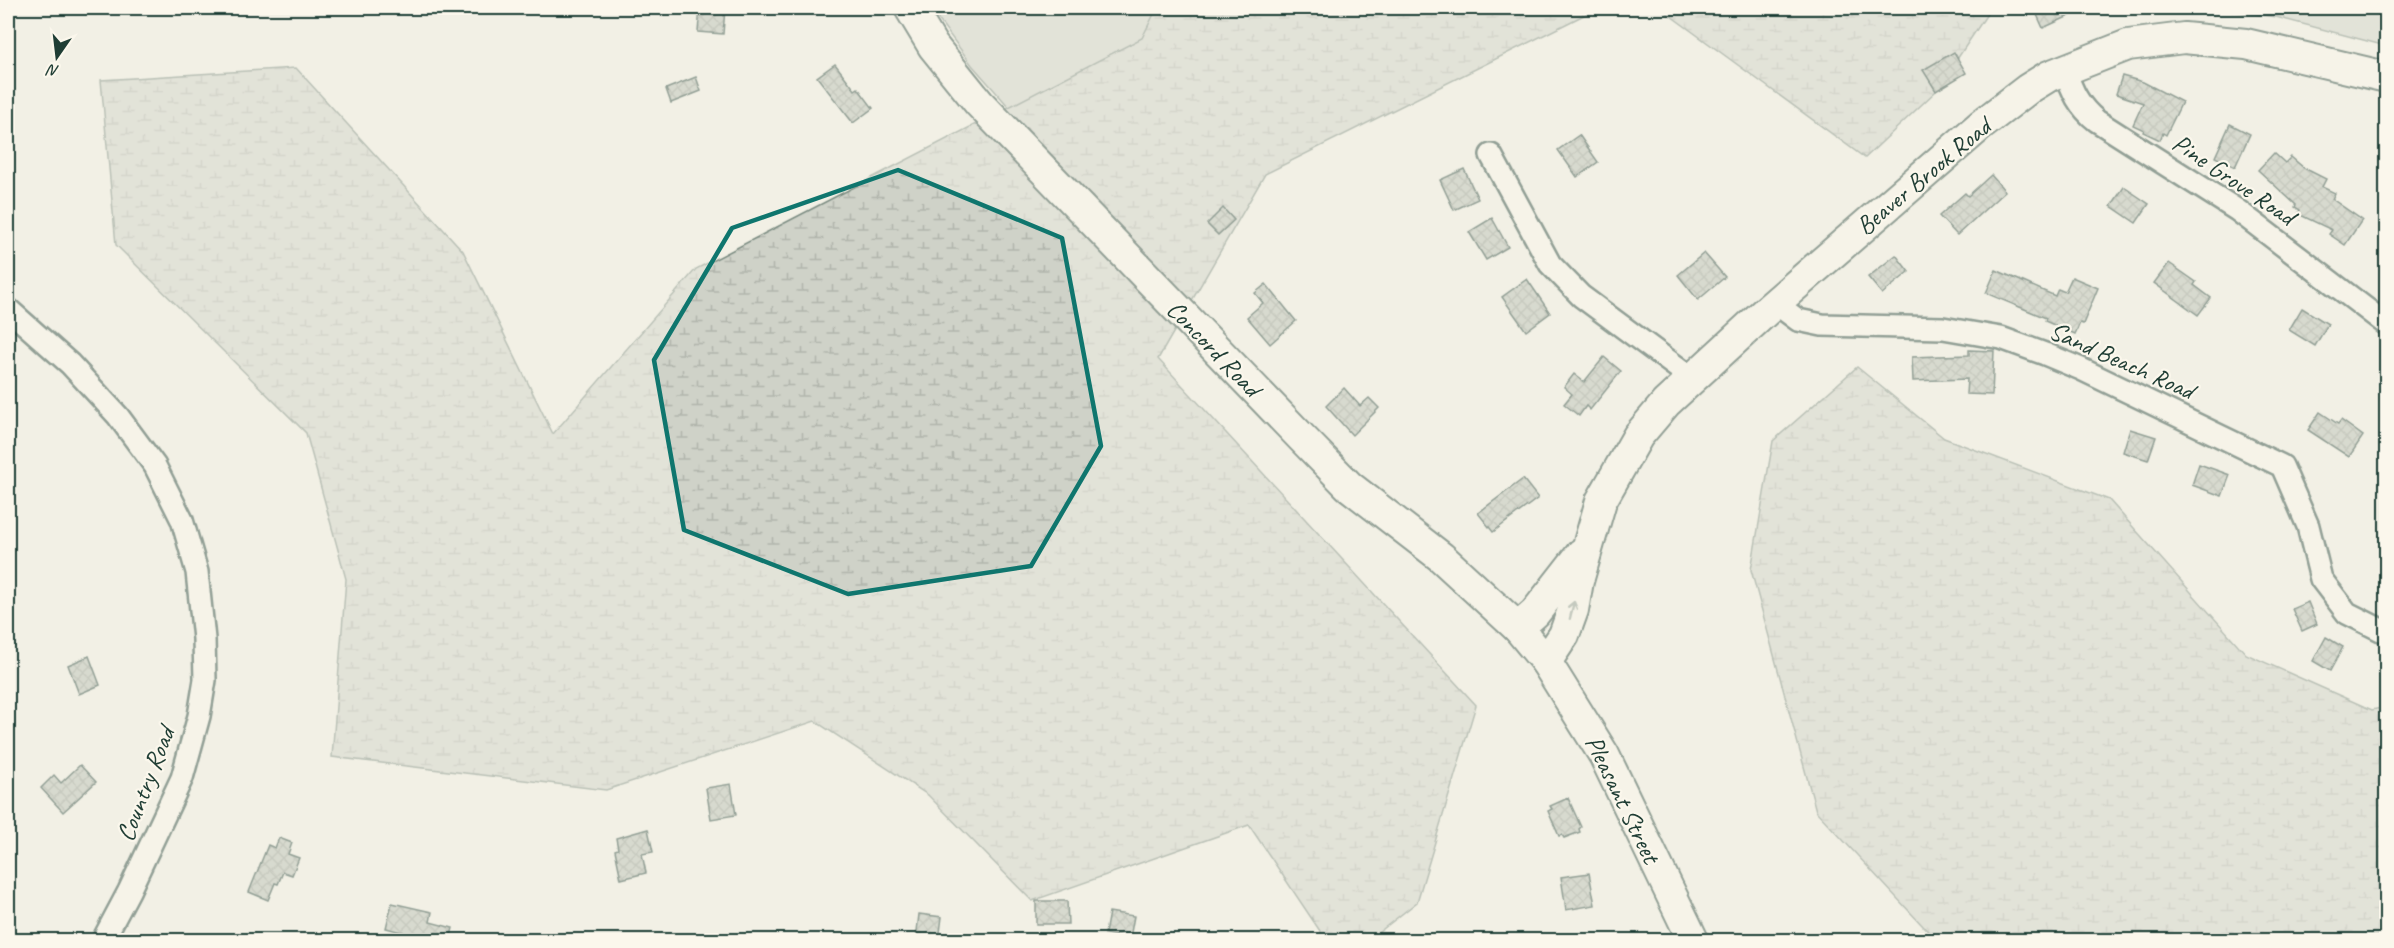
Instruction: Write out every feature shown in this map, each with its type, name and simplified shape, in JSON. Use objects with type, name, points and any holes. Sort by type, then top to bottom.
[{"type":"street","name":"Concord Road","points":[[910,8],[933,46],[978,103],[1300,437],[1349,486],[1441,557],[1518,628],[1546,662]]},
{"type":"street","name":"Beaver Brook Road","points":[[1546,662],[1564,635],[1573,610],[1587,547],[1601,501],[1638,436],[1666,403],[1775,303],[1981,125],[2028,89],[2049,76],[2128,45],[2184,38],[2246,44],[2386,77]]},
{"type":"street","name":"Pine Grove Road","points":[[2066,70],[2072,90],[2084,111],[2237,210],[2386,324]]},
{"type":"street","points":[[1491,155],[1550,264],[1581,296],[1693,380]]},
{"type":"street","name":"Sand Beach Road","points":[[1775,303],[1798,320],[1822,326],[1943,328],[2001,338],[2081,369],[2282,466],[2308,526],[2321,579],[2347,613],[2381,630]]},
{"type":"street","name":"Country Road","points":[[8,309],[70,364],[118,416],[155,466],[182,520],[197,572],[204,639],[205,680],[199,716],[182,778],[129,891],[102,940]]},
{"type":"street","name":"Beaver Brook Road","points":[[1518,628],[1535,613],[1587,547]]},
{"type":"street","name":"Pleasant Street","points":[[1546,662],[1604,755],[1693,940]]},
{"type":"highlighted area","points":[[898,170],[1062,238],[1101,446],[1031,566],[848,594],[684,530],[654,360],[732,228]]},
{"type":"green space","points":[[930,8],[1414,8],[1024,124],[972,65]]},
{"type":"green space","points":[[1157,8],[1598,8],[1265,174],[1158,359],[1476,705],[1417,902],[1369,940],[1326,940],[1249,825],[1032,901],[928,795],[815,721],[606,790],[332,757],[346,579],[306,433],[116,245],[101,80],[296,68],[463,251],[553,434],[696,269],[1142,38]]},
{"type":"green space","points":[[1660,8],[1991,8],[1936,91],[1865,158]]},
{"type":"green space","points":[[2225,8],[2386,8],[2386,46],[2276,17]]},
{"type":"green space","points":[[1857,367],[1944,438],[2109,500],[2246,654],[2372,710],[2386,707],[2386,940],[1936,940],[1816,811],[1751,570],[1773,441]]},
{"type":"building","points":[[700,8],[725,8],[723,34],[698,32]]},
{"type":"building","points":[[2034,8],[2087,8],[2043,28]]},
{"type":"building","points":[[1954,52],[1966,73],[1936,91],[1923,70]]},
{"type":"building","points":[[835,64],[855,90],[858,88],[873,108],[853,123],[817,77]]},
{"type":"building","points":[[2122,76],[2143,82],[2182,102],[2166,135],[2163,133],[2160,140],[2133,125],[2143,103],[2116,94]]},
{"type":"building","points":[[696,77],[701,91],[671,103],[666,89]]},
{"type":"building","points":[[2230,124],[2250,134],[2235,167],[2215,157]]},
{"type":"building","points":[[1579,135],[1598,162],[1577,177],[1558,150]]},
{"type":"building","points":[[2274,153],[2285,163],[2291,157],[2304,168],[2326,179],[2322,187],[2335,193],[2332,199],[2362,220],[2345,245],[2329,234],[2332,230],[2298,214],[2300,210],[2295,207],[2296,205],[2258,170]]},
{"type":"building","points":[[1464,169],[1478,199],[1454,210],[1440,180]]},
{"type":"building","points":[[1991,175],[2005,191],[1957,235],[1939,216],[1965,193],[1968,196]]},
{"type":"building","points":[[2124,187],[2149,204],[2136,223],[2111,206]]},
{"type":"building","points":[[1223,208],[1234,220],[1218,235],[1207,224]]},
{"type":"building","points":[[1492,218],[1508,247],[1486,260],[1469,232]]},
{"type":"building","points":[[1704,253],[1725,277],[1698,300],[1678,275]]},
{"type":"building","points":[[1896,255],[1909,272],[1882,294],[1868,277]]},
{"type":"building","points":[[2169,263],[2196,282],[2194,285],[2211,298],[2198,315],[2154,283]]},
{"type":"building","points":[[1996,270],[2055,296],[2058,289],[2065,292],[2072,277],[2098,288],[2083,324],[2080,323],[2075,334],[2045,321],[2046,318],[1986,293]]},
{"type":"building","points":[[1527,279],[1550,313],[1526,331],[1502,297]]},
{"type":"building","points":[[1266,284],[1296,321],[1270,344],[1247,317],[1263,303],[1255,293]]},
{"type":"building","points":[[2302,308],[2328,324],[2315,346],[2289,330]]},
{"type":"building","points":[[1969,350],[1994,351],[1992,395],[1966,394],[1967,379],[1913,381],[1912,357],[1969,355]]},
{"type":"building","points":[[1604,357],[1621,371],[1590,410],[1586,406],[1579,416],[1564,404],[1572,394],[1564,387],[1574,374],[1584,382]]},
{"type":"building","points":[[1344,388],[1360,406],[1369,398],[1379,408],[1352,435],[1326,406]]},
{"type":"building","points":[[2320,412],[2338,424],[2341,420],[2363,436],[2349,457],[2308,430]]},
{"type":"building","points":[[2130,429],[2156,437],[2148,460],[2123,452]]},
{"type":"building","points":[[2199,464],[2230,475],[2222,496],[2192,485]]},
{"type":"building","points":[[1523,479],[1538,498],[1493,532],[1478,513]]},
{"type":"building","points":[[2308,602],[2317,624],[2302,631],[2292,609]]},
{"type":"building","points":[[2326,637],[2343,647],[2330,671],[2313,661]]},
{"type":"building","points":[[89,656],[100,685],[79,694],[68,665]]},
{"type":"building","points":[[80,765],[96,782],[63,812],[41,788],[54,775],[61,783]]},
{"type":"building","points":[[731,784],[736,815],[711,819],[706,788]]},
{"type":"building","points":[[1568,798],[1581,827],[1580,832],[1564,838],[1562,835],[1559,836],[1548,811],[1552,809],[1550,806]]},
{"type":"building","points":[[648,829],[653,852],[642,854],[646,873],[621,879],[615,850],[618,849],[616,838]]},
{"type":"building","points":[[279,838],[292,843],[288,854],[299,858],[292,875],[283,872],[278,884],[275,883],[268,900],[249,892],[268,845],[275,848]]},
{"type":"building","points":[[1589,873],[1595,905],[1566,910],[1561,877]]},
{"type":"building","points":[[1036,901],[1067,901],[1068,924],[1036,924]]},
{"type":"building","points":[[392,903],[432,912],[430,922],[453,928],[450,940],[407,940],[409,934],[386,928]]},
{"type":"building","points":[[1109,912],[1134,916],[1130,938],[1105,934]]},
{"type":"building","points":[[919,914],[942,917],[939,940],[916,940]]}]
